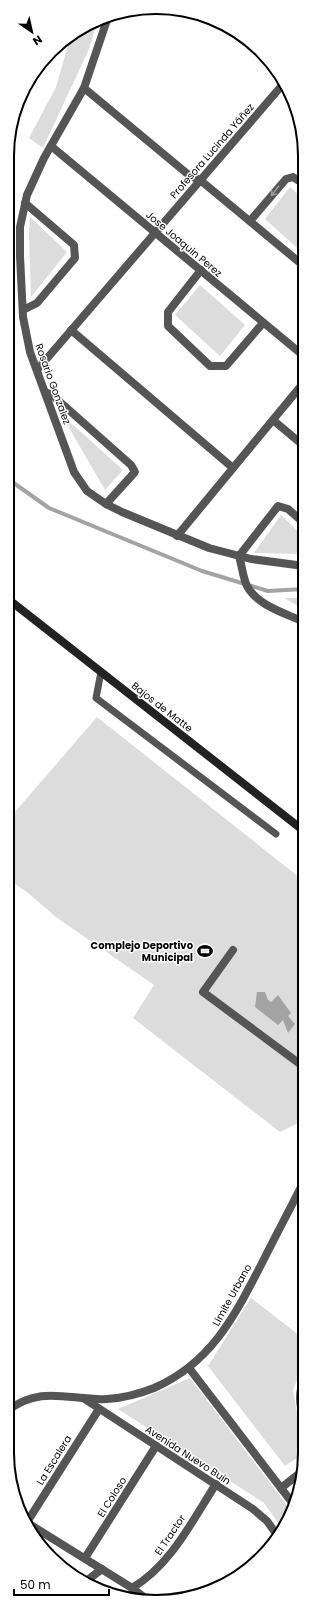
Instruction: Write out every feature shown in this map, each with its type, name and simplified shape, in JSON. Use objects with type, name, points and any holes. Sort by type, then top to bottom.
[{"type":"main road","name":"Bajos de Matte","points":[[14,604],[298,826]]},
{"type":"street","name":"Rosario Gonzalez","points":[[106,24],[84,88],[51,146],[27,195],[25,203],[20,227],[20,256],[23,310],[30,352],[74,472],[87,491],[106,504],[177,536],[239,556],[268,563],[298,566]]},
{"type":"street","name":"Profesora Lucinda Yáñez","points":[[37,370],[280,87]]},
{"type":"street","points":[[84,88],[190,176],[200,180],[298,261]]},
{"type":"street","name":"Jose Joaquin Perez","points":[[51,146],[298,352]]},
{"type":"street","points":[[250,222],[286,179],[293,177],[298,180]]},
{"type":"street","points":[[23,310],[37,303],[74,258],[74,245],[25,203]]},
{"type":"street","points":[[201,270],[168,312],[168,326],[210,366],[226,366],[263,323]]},
{"type":"street","points":[[71,330],[233,468]]},
{"type":"street","points":[[177,536],[298,389]]},
{"type":"street","points":[[45,392],[52,394],[131,466],[135,472],[106,504]]},
{"type":"street","points":[[273,420],[298,441]]},
{"type":"street","points":[[298,517],[288,508],[278,506],[239,556],[246,582],[254,596],[267,606],[298,619]]},
{"type":"street","points":[[233,950],[203,992],[298,1063]]},
{"type":"street","name":"Límite Urbano","points":[[14,1406],[21,1402],[43,1396],[63,1395],[82,1398],[107,1399],[140,1393],[165,1383],[188,1368],[210,1348],[230,1322],[298,1192]]},
{"type":"street","points":[[188,1368],[290,1500]]},
{"type":"street","name":"Avenida Nuevo Buin","points":[[82,1398],[253,1509],[267,1521],[274,1531]]},
{"type":"street","name":"La Escalera","points":[[30,1518],[99,1409]]},
{"type":"street","name":"El Coloso","points":[[85,1558],[156,1446]]},
{"type":"street","points":[[281,1488],[296,1476]]},
{"type":"street","name":"El Tractor","points":[[132,1588],[151,1576],[168,1557],[216,1484]]},
{"type":"street","points":[[35,1527],[140,1594]]},
{"type":"street","points":[[90,1578],[102,1569]]},
{"type":"lane","points":[[101,672],[96,698],[276,834]]},
{"type":"shaded area","points":[[95,28],[89,49],[43,148],[29,138],[56,87],[68,44]]},
{"type":"shaded area","points":[[290,187],[298,194],[298,249],[265,219]]},
{"type":"shaded area","points":[[30,217],[67,252],[31,297],[29,235]]},
{"type":"shaded area","points":[[200,285],[245,325],[220,356],[175,315]]},
{"type":"shaded area","points":[[61,414],[123,470],[105,490]]},
{"type":"shaded area","points":[[281,515],[298,531],[298,554],[254,553]]},
{"type":"shaded area","points":[[284,598],[298,598],[298,606]]},
{"type":"shaded area","name":"Complejo Deportivo Municipal","points":[[97,717],[298,876],[298,1123],[280,1132],[133,1018],[154,985],[56,917],[14,883],[14,813]]},
{"type":"shaded area","points":[[257,992],[265,992],[268,1000],[271,1002],[278,995],[291,1013],[288,1016],[295,1024],[288,1033],[283,1020],[278,1025],[255,1007]]},
{"type":"shaded area","points":[[251,1298],[298,1334],[298,1378],[293,1390],[298,1418],[298,1457],[285,1466],[208,1366]]},
{"type":"shaded area","points":[[190,1378],[287,1506],[279,1524],[264,1503],[118,1409]]},
{"type":"waterway","points":[[14,483],[49,508],[202,571],[268,591],[298,589]]},
{"type":"place","name":"Complejo Deportivo Municipal","points":[[205,951]]}]
